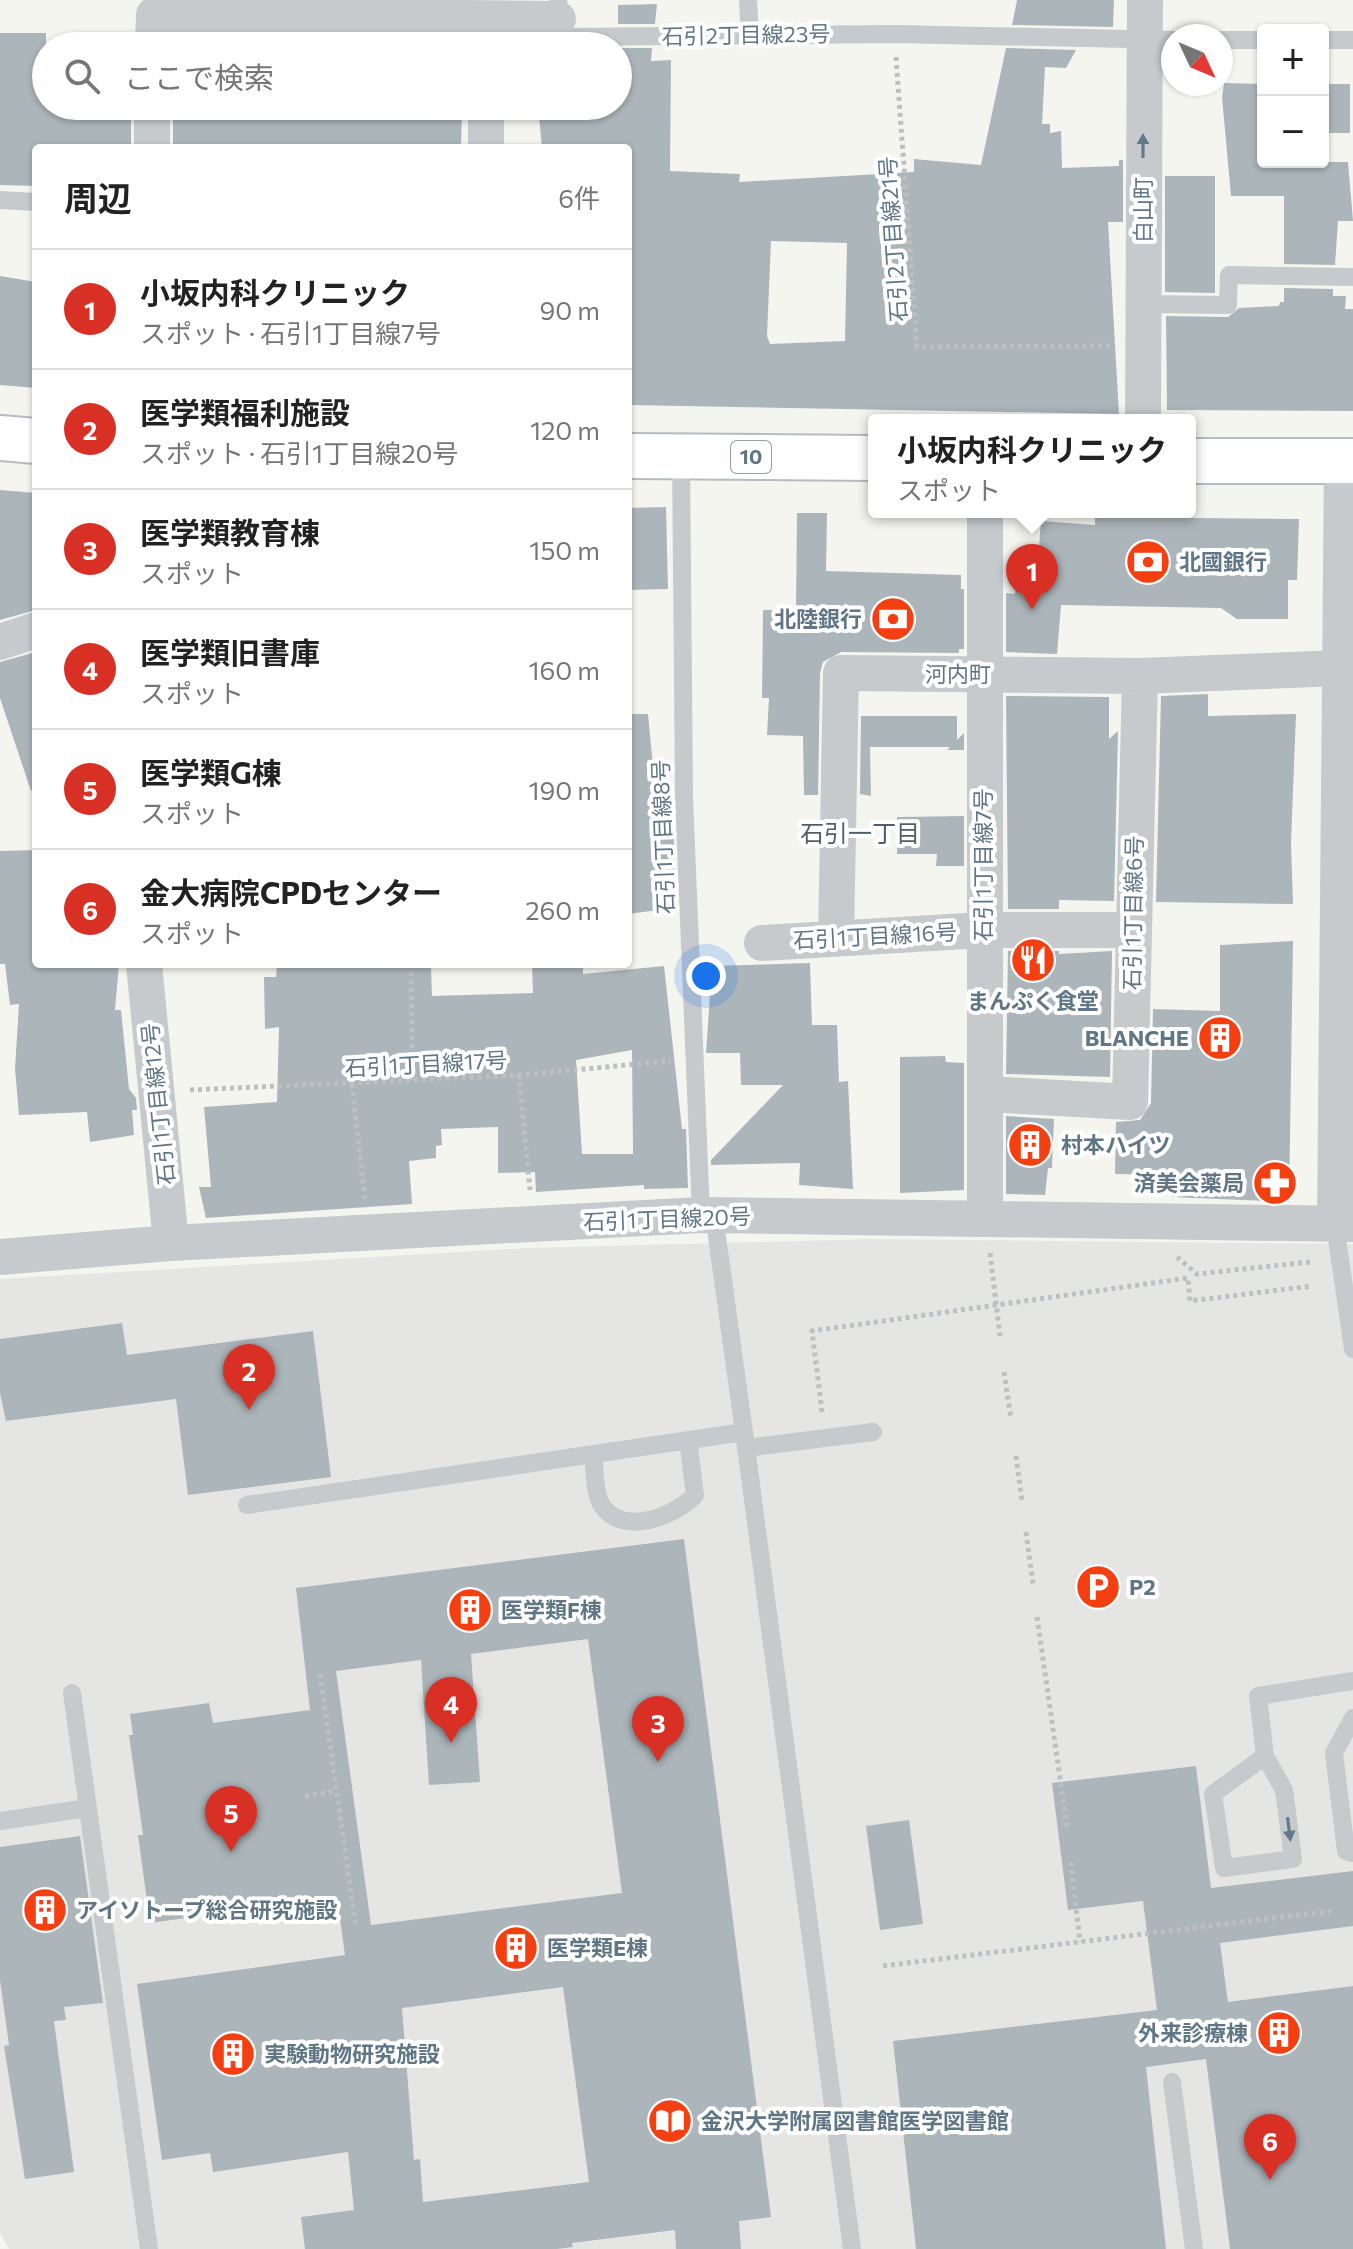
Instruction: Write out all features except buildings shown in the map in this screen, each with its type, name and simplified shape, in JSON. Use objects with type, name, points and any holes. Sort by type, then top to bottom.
[{"type":"main road","points":[[0,438],[32,441]]},
{"type":"main road","name":"10","points":[[632,456],[868,458]]},
{"type":"main road","points":[[1196,461],[1348,462]]},
{"type":"street","name":"白山町","points":[[1143,414],[1141,346],[1158,40],[1145,0]]},
{"type":"street","name":"石引2丁目線23号","points":[[153,32],[154,15],[486,32],[558,9]]},
{"type":"street","points":[[152,120],[152,144]]},
{"type":"street","points":[[486,120],[486,144]]},
{"type":"street","points":[[1344,1225],[1347,1134],[1340,668],[1348,462]]},
{"type":"street","name":"石引1丁目線7号","points":[[985,518],[983,930],[987,1231]]},
{"type":"street","points":[[0,642],[32,631]]},
{"type":"street","name":"河内町","points":[[836,938],[841,673],[1140,676],[1340,668]]},
{"type":"street","name":"石引1丁目線6号","points":[[987,1094],[1130,1102],[1140,676]]},
{"type":"street","points":[[1347,1134],[1350,1104],[1353,717]]},
{"type":"street","name":"石引1丁目線16号","points":[[762,943],[983,930],[1132,930]]},
{"type":"street","name":"石引1丁目線12号","points":[[144,968],[171,1243]]},
{"type":"street","name":"石引1丁目線20号","points":[[0,1257],[171,1243],[708,1215],[987,1231],[1344,1225]]},
{"type":"lane","points":[[748,0],[750,35]]},
{"type":"lane","name":"石引2丁目線23号","points":[[558,9],[562,32]]},
{"type":"lane","name":"石引2丁目線23号","points":[[632,36],[895,34],[1158,40]]},
{"type":"lane","points":[[1233,40],[1257,40]]},
{"type":"lane","points":[[1329,40],[1353,40]]},
{"type":"lane","points":[[0,200],[32,202]]},
{"type":"lane","points":[[1143,304],[1228,305],[1229,275],[1353,277]]},
{"type":"lane","name":"石引1丁目線8号","points":[[681,456],[684,797],[696,1058],[708,1215],[745,1440],[852,2249]]},
{"type":"lane","points":[[1344,1225],[1353,1349]]},
{"type":"lane","points":[[247,1505],[688,1440],[745,1440],[873,1432]]},
{"type":"lane","points":[[593,1454],[600,1503],[613,1516],[633,1521],[665,1517],[682,1508],[695,1495],[688,1440]]},
{"type":"lane","points":[[1265,1756],[1213,1794],[1224,1868],[1293,1859],[1284,1790],[1265,1756],[1258,1696],[1353,1681]]},
{"type":"lane","points":[[72,1693],[149,2249]]},
{"type":"lane","points":[[1353,1718],[1334,1753],[1346,1851],[1353,1853]]},
{"type":"lane","points":[[0,1821],[88,1808]]},
{"type":"lane","points":[[1172,2082],[1194,2249]]},
{"type":"path","name":"石引2丁目線21号","points":[[895,34],[917,347],[1141,346]]},
{"type":"path","points":[[411,968],[412,1081]]},
{"type":"path","name":"石引1丁目線17号","points":[[157,1092],[519,1075],[696,1058]]},
{"type":"path","points":[[519,1075],[534,1224]]},
{"type":"path","points":[[352,1084],[369,1233]]},
{"type":"path","points":[[987,1231],[1000,1336]]},
{"type":"path","points":[[824,1421],[812,1331],[1188,1278],[1190,1301],[1312,1286]]},
{"type":"path","points":[[1004,1372],[1011,1418]]},
{"type":"path","points":[[1016,1456],[1022,1501]]},
{"type":"path","points":[[1026,1532],[1033,1584]]},
{"type":"path","points":[[1037,1617],[1067,1827]]},
{"type":"path","points":[[320,1674],[356,1927]]},
{"type":"path","points":[[305,1796],[336,1791]]},
{"type":"path","points":[[1071,1862],[1080,1942]]},
{"type":"path","points":[[883,1966],[1331,1911]]},
{"type":"shaded area","points":[[872,1239],[1353,1244],[1353,2249],[9,2249],[0,2233],[0,1279],[528,1248]]},
{"type":"place","name":"北國銀行","points":[[1148,562]]},
{"type":"place","name":"小坂内科クリニック","points":[[1032,610]]},
{"type":"place","name":"北陸銀行","points":[[893,619]]},
{"type":"place","name":"まんぷく食堂","points":[[1033,960]]},
{"type":"place","name":"BLANCHE","points":[[1220,1038]]},
{"type":"place","name":"村本ハイツ","points":[[1030,1145]]},
{"type":"place","name":"済美会薬局","points":[[1275,1183]]},
{"type":"place","name":"医学類福利施設","points":[[249,1410]]},
{"type":"place","name":"P2","points":[[1098,1587]]},
{"type":"place","name":"医学類F棟","points":[[470,1610]]},
{"type":"place","name":"医学類旧書庫","points":[[451,1743]]},
{"type":"place","name":"医学類教育棟","points":[[658,1762]]},
{"type":"place","name":"医学類G棟","points":[[231,1852]]},
{"type":"place","name":"アイソトープ総合研究施設","points":[[45,1910]]},
{"type":"place","name":"医学類E棟","points":[[516,1948]]},
{"type":"place","name":"外来診療棟","points":[[1279,2033]]},
{"type":"place","name":"実験動物研究施設","points":[[233,2054]]},
{"type":"place","name":"金沢大学附属図書館医学図書館","points":[[670,2121]]},
{"type":"place","name":"金大病院CPDセンター","points":[[1270,2180]]},
{"type":"district","name":"石引一丁目","points":[[860,834]]}]
